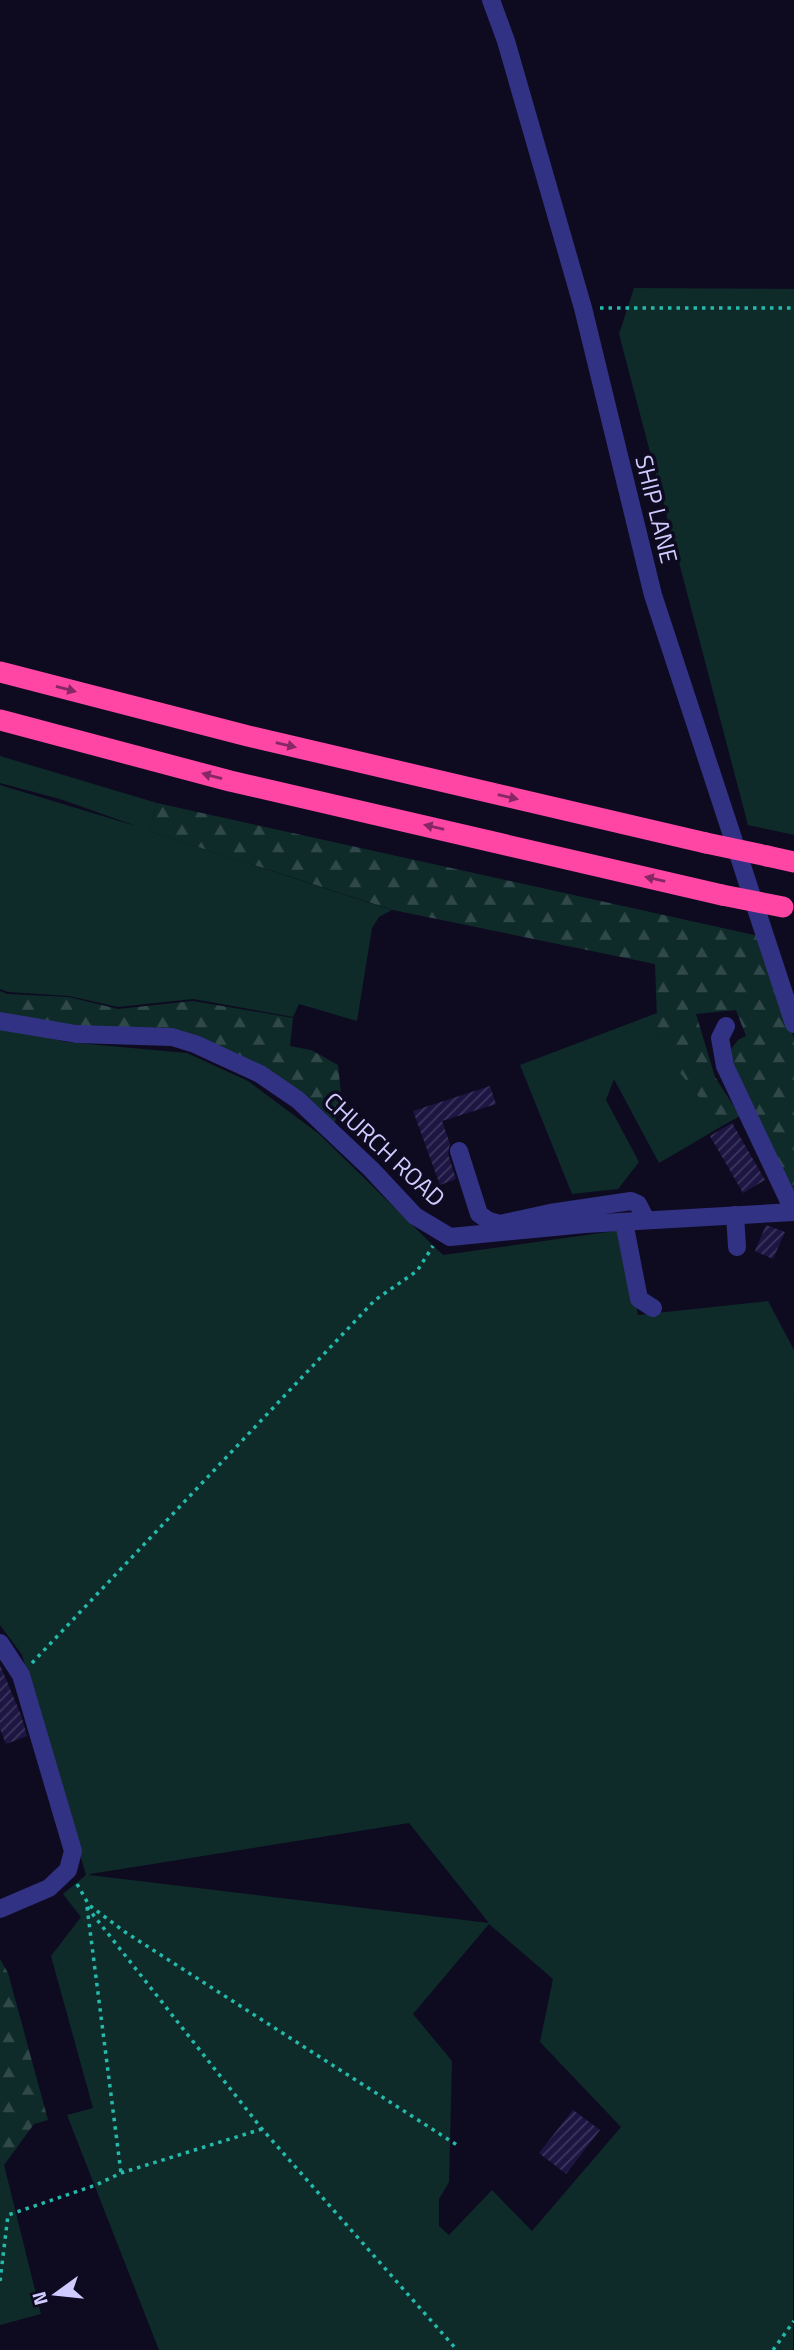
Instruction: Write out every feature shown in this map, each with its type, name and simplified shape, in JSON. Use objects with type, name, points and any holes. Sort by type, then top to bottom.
[{"type":"highway","points":[[0,671],[248,736],[794,862]]},
{"type":"highway","points":[[0,720],[230,781],[788,909]]},
{"type":"street","name":"SHIP LANE","points":[[491,0],[506,41],[583,307],[653,595],[794,1024]]},
{"type":"street","name":"CHURCH ROAD","points":[[0,1021],[76,1034],[172,1037],[195,1044],[260,1074],[298,1100],[371,1169],[415,1216],[450,1237],[646,1220],[794,1212]]},
{"type":"street","points":[[726,1026],[720,1038],[726,1066],[794,1212]]},
{"type":"street","points":[[459,1151],[479,1214],[489,1221],[499,1224],[631,1201],[638,1204],[646,1220]]},
{"type":"street","points":[[735,1215],[737,1247]]},
{"type":"street","points":[[624,1222],[639,1299],[653,1308]]},
{"type":"street","points":[[0,1643],[21,1675],[74,1851],[68,1869],[49,1888],[0,1909]]},
{"type":"path","points":[[583,307],[794,308]]},
{"type":"path","points":[[21,1675],[375,1300],[417,1271],[441,1234]]},
{"type":"path","points":[[68,1869],[87,1907],[262,2129],[457,2350]]},
{"type":"path","points":[[68,1869],[89,1905],[125,1932],[457,2145]]},
{"type":"path","points":[[87,1907],[121,2173]]},
{"type":"path","points":[[0,2281],[8,2215],[96,2185],[121,2173],[262,2129]]},
{"type":"path","points":[[773,2350],[794,2321]]},
{"type":"green space","points":[[634,288],[794,289],[794,835],[748,825],[619,334]]},
{"type":"green space","points":[[0,756],[157,803],[149,831],[392,910],[379,917],[372,928],[357,1021],[299,1004],[293,1017],[193,999],[118,1007],[69,996],[8,992],[0,989],[0,785],[139,827],[60,799],[0,783]]},
{"type":"green space","points":[[157,803],[763,937],[794,1039],[794,1201],[748,1108],[729,1052],[738,1040],[746,1036],[736,1010],[696,1014],[715,1077],[740,1116],[722,1126],[658,1045],[655,964],[393,910],[149,831]]},
{"type":"green space","points":[[0,991],[7,994],[69,997],[118,1009],[193,1001],[293,1018],[290,1046],[311,1050],[338,1065],[341,1093],[333,1132],[298,1098],[196,1043],[0,1019]]},
{"type":"green space","points":[[657,1013],[658,1041],[722,1126],[659,1163],[614,1079],[606,1100],[639,1162],[618,1189],[572,1194],[520,1065]]},
{"type":"green space","points":[[0,1027],[66,1042],[187,1053],[248,1081],[319,1134],[443,1255],[622,1230],[638,1315],[768,1301],[794,1350],[793,2350],[159,2350],[67,2115],[93,2108],[51,1956],[81,1917],[63,1894],[86,1875],[22,1655],[0,1625]],"holes":[[[409,1823],[489,1923],[89,1875],[90,1874]],[[489,1924],[553,1979],[540,2042],[621,2127],[532,2231],[492,2190],[449,2235],[439,2226],[439,2199],[449,2182],[452,2061],[413,2014]]]},
{"type":"green space","points":[[0,1959],[8,1973],[48,2120],[34,2124],[4,2165],[0,2163]]},
{"type":"green space","points":[[0,2163],[4,2165],[41,2314],[0,2325]]},
{"type":"building","points":[[490,1086],[496,1104],[442,1121],[450,1144],[448,1154],[456,1179],[440,1185],[413,1111]]},
{"type":"building","points":[[732,1123],[765,1180],[743,1193],[710,1136]]},
{"type":"building","points":[[766,1225],[785,1232],[773,1259],[755,1251]]},
{"type":"building","points":[[0,1665],[27,1736],[6,1744],[0,1729]]},
{"type":"building","points":[[573,2110],[600,2130],[566,2174],[539,2153]]}]
